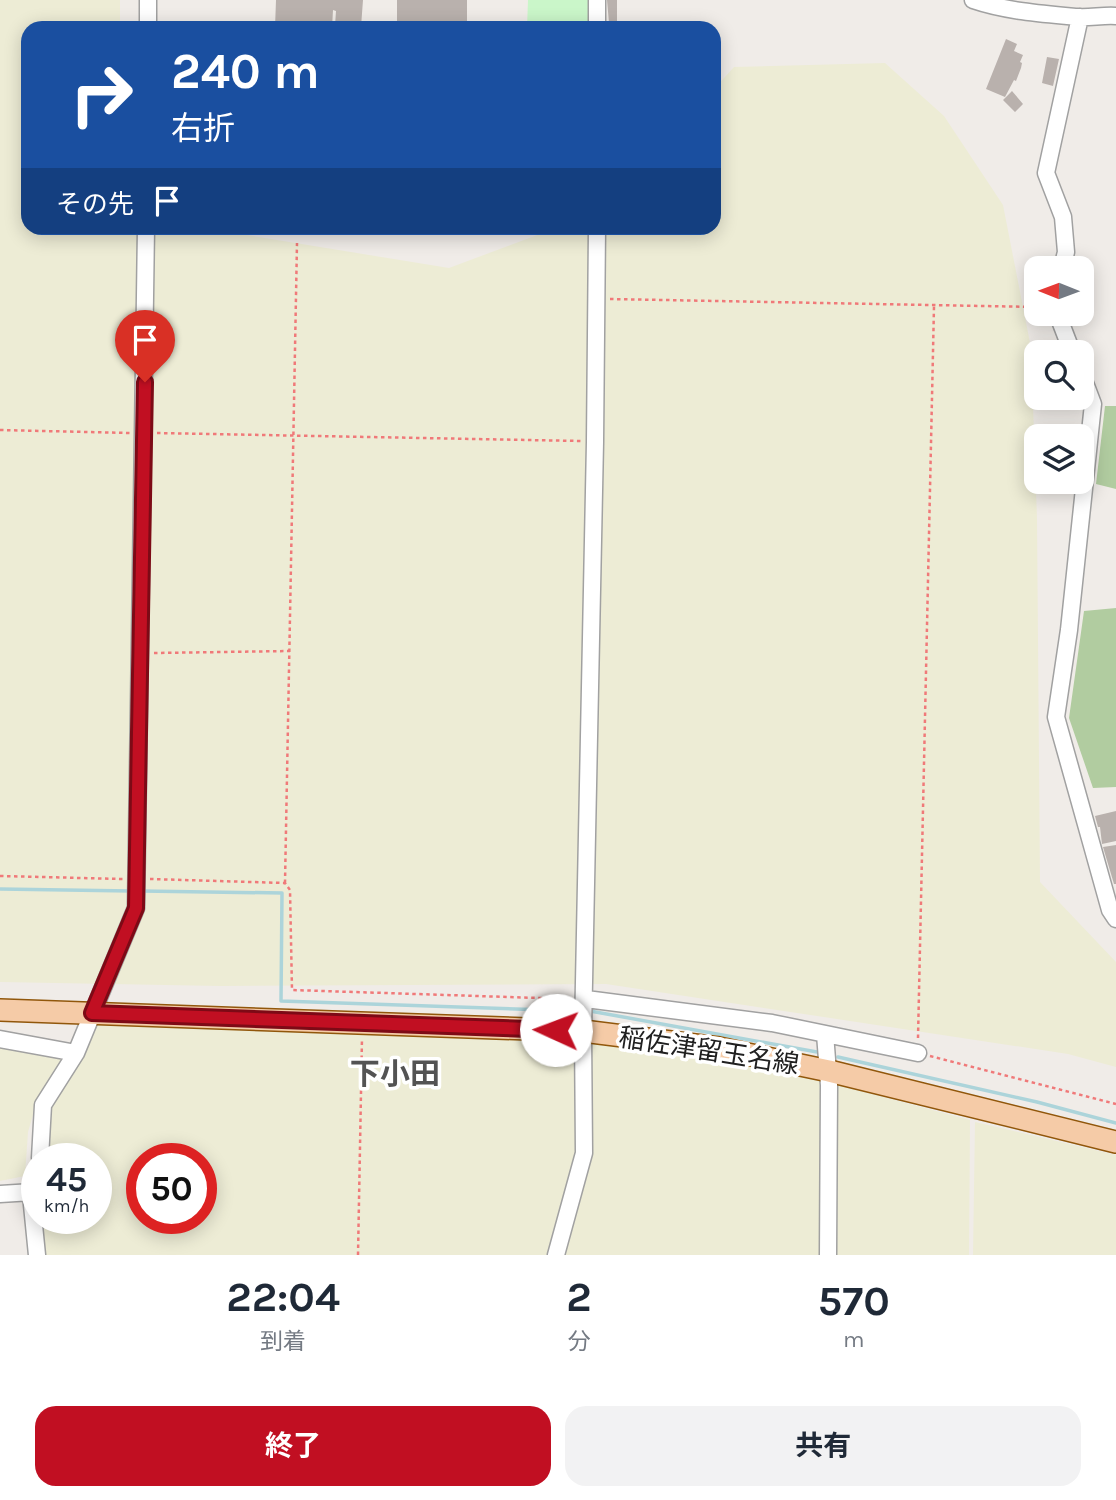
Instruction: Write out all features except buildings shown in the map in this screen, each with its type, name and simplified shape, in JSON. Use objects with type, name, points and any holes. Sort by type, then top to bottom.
[{"type":"main road","name":"稲佐津留玉名線","points":[[0,1010],[583,1029],[719,1048],[829,1071],[1116,1142]]},
{"type":"street","points":[[148,0],[148,21]]},
{"type":"street","points":[[597,0],[597,21]]},
{"type":"street","points":[[972,0],[988,5],[1080,17],[1110,16],[1116,4]]},
{"type":"street","points":[[1065,256],[1063,217],[1046,173],[1080,17]]},
{"type":"street","points":[[41,1143],[43,1105],[76,1053],[136,908],[146,235]]},
{"type":"street","points":[[556,1255],[584,1153],[583,1029],[586,999],[597,235]]},
{"type":"street","points":[[1092,410],[1069,630],[1056,717],[1114,914]]},
{"type":"street","points":[[586,999],[772,1023],[918,1053]]},
{"type":"street","points":[[825,1034],[829,1071],[828,1255]]},
{"type":"street","points":[[0,1039],[76,1053]]},
{"type":"street","points":[[0,1194],[21,1193]]},
{"type":"street","points":[[35,1234],[37,1255]]},
{"type":"path","points":[[297,243],[285,883],[290,890],[292,990],[586,999]]},
{"type":"path","points":[[597,299],[1024,307]]},
{"type":"path","points":[[933,306],[918,1053],[1116,1104]]},
{"type":"path","points":[[0,430],[595,442]]},
{"type":"path","points":[[140,653],[289,650]]},
{"type":"path","points":[[0,876],[285,883]]},
{"type":"path","points":[[358,1255],[362,1023]]},
{"type":"green space","points":[[0,0],[120,0],[120,21],[21,21],[21,235],[246,235],[449,268],[537,235],[721,235],[721,81],[734,67],[885,63],[944,116],[1003,205],[1024,312],[1024,326],[1027,326],[1029,340],[1024,340],[1024,410],[1033,410],[1034,424],[1024,424],[1024,494],[1036,494],[1040,882],[1116,962],[1116,1067],[1068,1054],[606,984],[221,986],[0,982]]},
{"type":"green space","points":[[528,0],[595,0],[595,21],[527,21]]},
{"type":"green space","points":[[1105,406],[1116,406],[1116,489],[1096,484]]},
{"type":"green space","points":[[1116,608],[1116,787],[1093,788],[1069,718],[1084,611]]},
{"type":"green space","points":[[92,1013],[683,1044],[970,1120],[969,1255],[37,1255],[37,1234],[112,1234],[112,1143],[41,1143],[43,1105]]},
{"type":"green space","points":[[0,1046],[66,1058],[33,1115],[27,1143],[21,1143],[21,1177],[0,1181]]},
{"type":"green space","points":[[975,1122],[1116,1155],[1116,1255],[973,1255]]},
{"type":"waterway","points":[[0,889],[131,891]]},
{"type":"waterway","points":[[142,891],[282,893],[281,1001],[578,1011]]},
{"type":"waterway","points":[[590,1011],[817,1052]]},
{"type":"waterway","points":[[838,1057],[1037,1102],[1116,1123]]},
{"type":"district","name":"下小田","points":[[395,1074]]},
{"type":"route","points":[[145,382],[136,908],[92,1013],[556,1030]]}]
